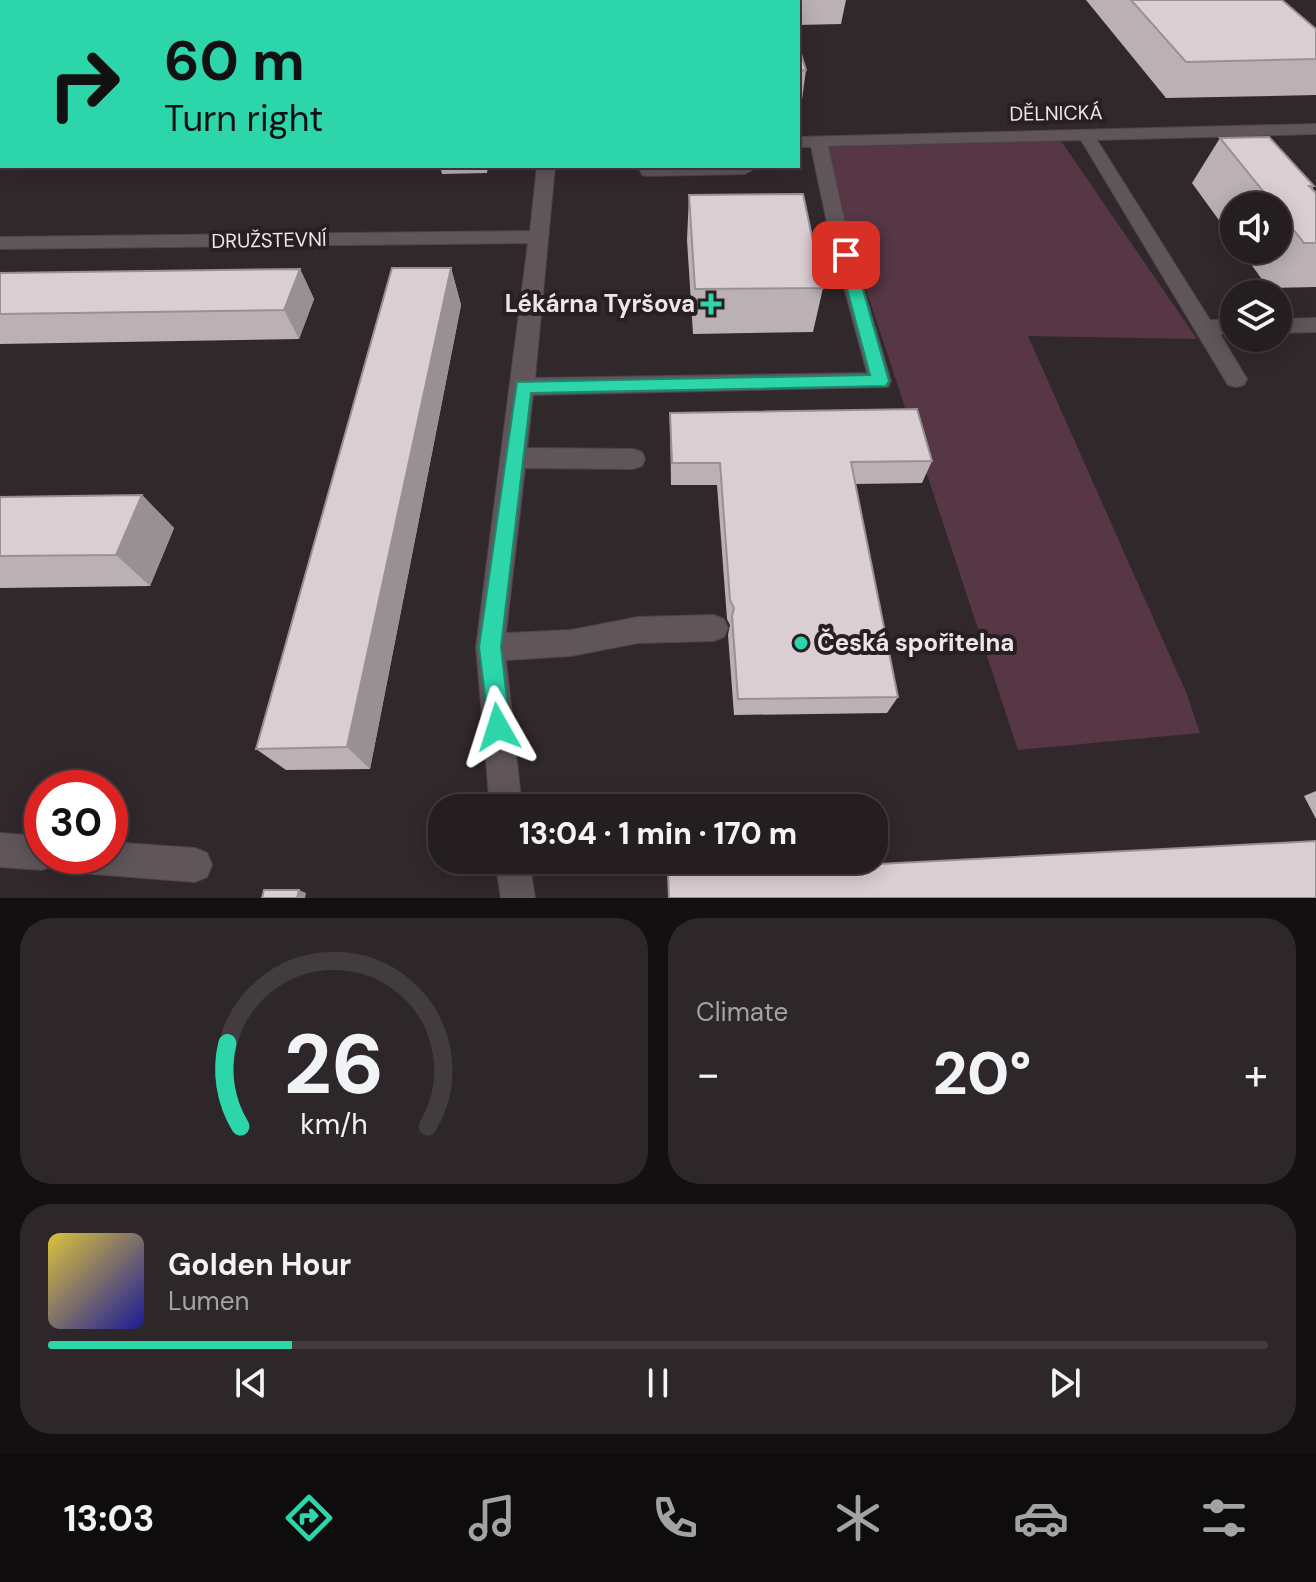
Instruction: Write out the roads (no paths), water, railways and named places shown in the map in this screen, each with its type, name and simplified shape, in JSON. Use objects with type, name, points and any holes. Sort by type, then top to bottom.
[{"type":"street","name":"DĚLNICKÁ","points":[[808,141],[1316,129]]},
{"type":"street","points":[[1086,135],[1236,379]]},
{"type":"street","points":[[523,387],[880,381],[838,232],[808,141]]},
{"type":"street","points":[[505,794],[490,647],[523,387],[546,168]]},
{"type":"street","points":[[647,168],[648,171],[745,169]]},
{"type":"street","name":"DRUŽSTEVNÍ","points":[[0,243],[538,237]]},
{"type":"street","points":[[1292,326],[1316,325]]},
{"type":"street","points":[[1204,327],[1220,327]]},
{"type":"street","points":[[514,458],[633,459]]},
{"type":"street","points":[[490,647],[571,643],[638,630],[714,628]]},
{"type":"street","points":[[0,850],[24,852]]},
{"type":"street","points":[[128,860],[195,865]]},
{"type":"street","points":[[514,874],[518,898]]},
{"type":"place","name":"Lékárna Tyršova","points":[[711,304]]},
{"type":"place","name":"Česká spořitelna","points":[[801,643]]}]
